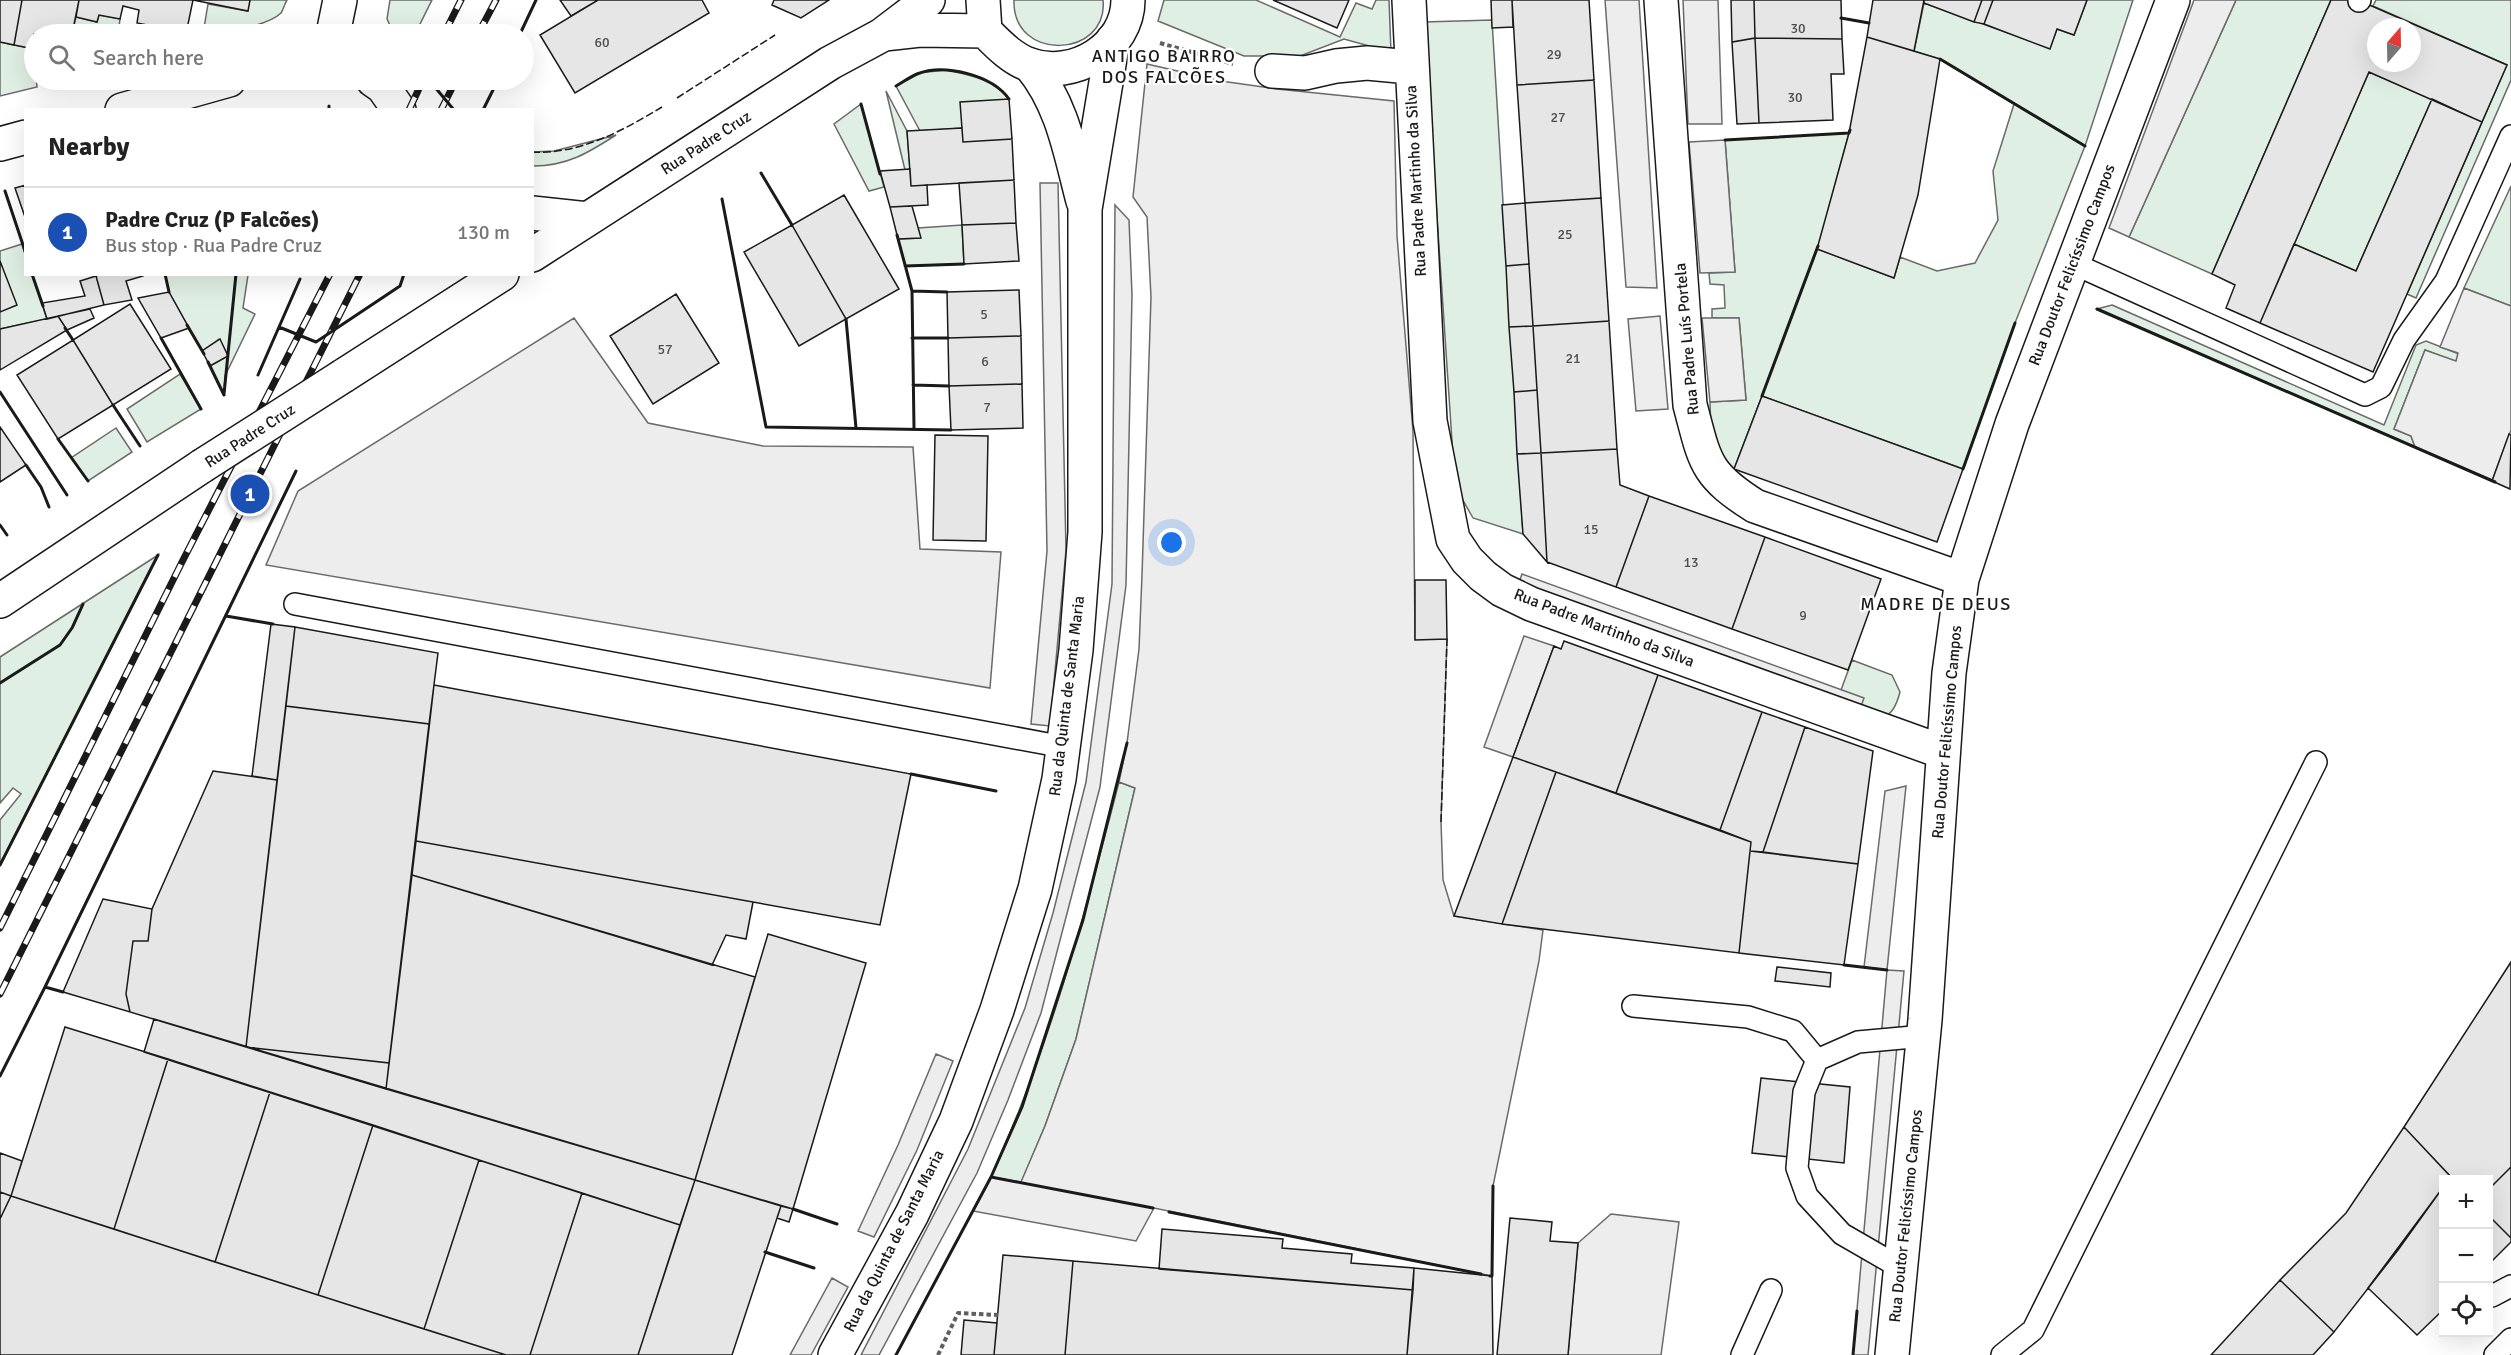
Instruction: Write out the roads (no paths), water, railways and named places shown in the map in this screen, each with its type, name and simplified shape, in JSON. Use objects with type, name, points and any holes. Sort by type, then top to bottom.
[{"type":"street","points":[[335,24],[340,0]]},
{"type":"street","name":"Rua Padre Cruz","points":[[534,254],[830,63],[882,35],[928,0]]},
{"type":"street","name":"Rua Padre Cruz","points":[[882,35],[920,30],[984,16],[1009,53],[1030,65],[1061,69],[1090,61],[1113,40],[1122,26],[1128,0]]},
{"type":"street","name":"Rua Padre Martinho da Silva","points":[[1409,0],[1410,67],[1430,420],[1453,539],[1467,560],[1502,590],[1532,604],[1943,752]]},
{"type":"street","name":"Rua Padre Luís Portela","points":[[1661,0],[1690,405],[1704,460],[1725,487],[1755,506],[1962,579]]},
{"type":"street","name":"Rua Doutor Felicíssimo Campos","points":[[1892,1355],[1924,1036],[1949,673],[1962,579],[2012,424],[2173,0]]},
{"type":"street","name":"Rua da Quinta de Santa Maria","points":[[835,1355],[912,1214],[964,1098],[997,1010],[1035,889],[1059,778],[1076,650],[1085,532],[1085,208],[1113,40]]},
{"type":"street","points":[[1272,71],[1305,73],[1336,66],[1367,63],[1410,67]]},
{"type":"street","name":"Rua da Quinta de Santa Maria","points":[[1030,65],[1047,86],[1063,124],[1085,208]]},
{"type":"street","points":[[129,108],[193,90]]},
{"type":"street","points":[[0,144],[24,138]]},
{"type":"street","points":[[534,213],[588,219]]},
{"type":"street","name":"Rua Padre Cruz","points":[[0,601],[202,466],[343,376],[462,288],[496,276]]},
{"type":"lane","points":[[2072,263],[2365,395],[2372,393],[2384,381],[2404,340],[2446,281],[2511,136]]},
{"type":"lane","points":[[295,604],[1064,747]]},
{"type":"lane","points":[[2002,1355],[2033,1330],[2316,762]]},
{"type":"lane","points":[[1633,1006],[1748,1017],[1793,1031],[1818,1060]]},
{"type":"lane","points":[[1901,1268],[1842,1234],[1807,1196],[1797,1168],[1804,1092],[1818,1060],[1858,1042],[1924,1036]]},
{"type":"lane","points":[[2493,1295],[2511,1286]]},
{"type":"lane","points":[[1742,1355],[1771,1290]]},
{"type":"lane","points":[[2495,1355],[2511,1339]]},
{"type":"railway","points":[[449,24],[461,0]]},
{"type":"railway","points":[[483,24],[496,0]]},
{"type":"railway","points":[[410,108],[418,90]]},
{"type":"railway","points":[[442,108],[451,90]]},
{"type":"railway","points":[[0,928],[182,562],[329,276]]},
{"type":"railway","points":[[0,994],[359,276]]},
{"type":"place","name":"Padre Cruz (P Falcões)","points":[[250,494]]},
{"type":"district","name":"ANTIGO BAIRRO DOS FALCÕES","points":[[1164,66]]},
{"type":"district","name":"MADRE DE DEUS","points":[[1936,604]]}]
